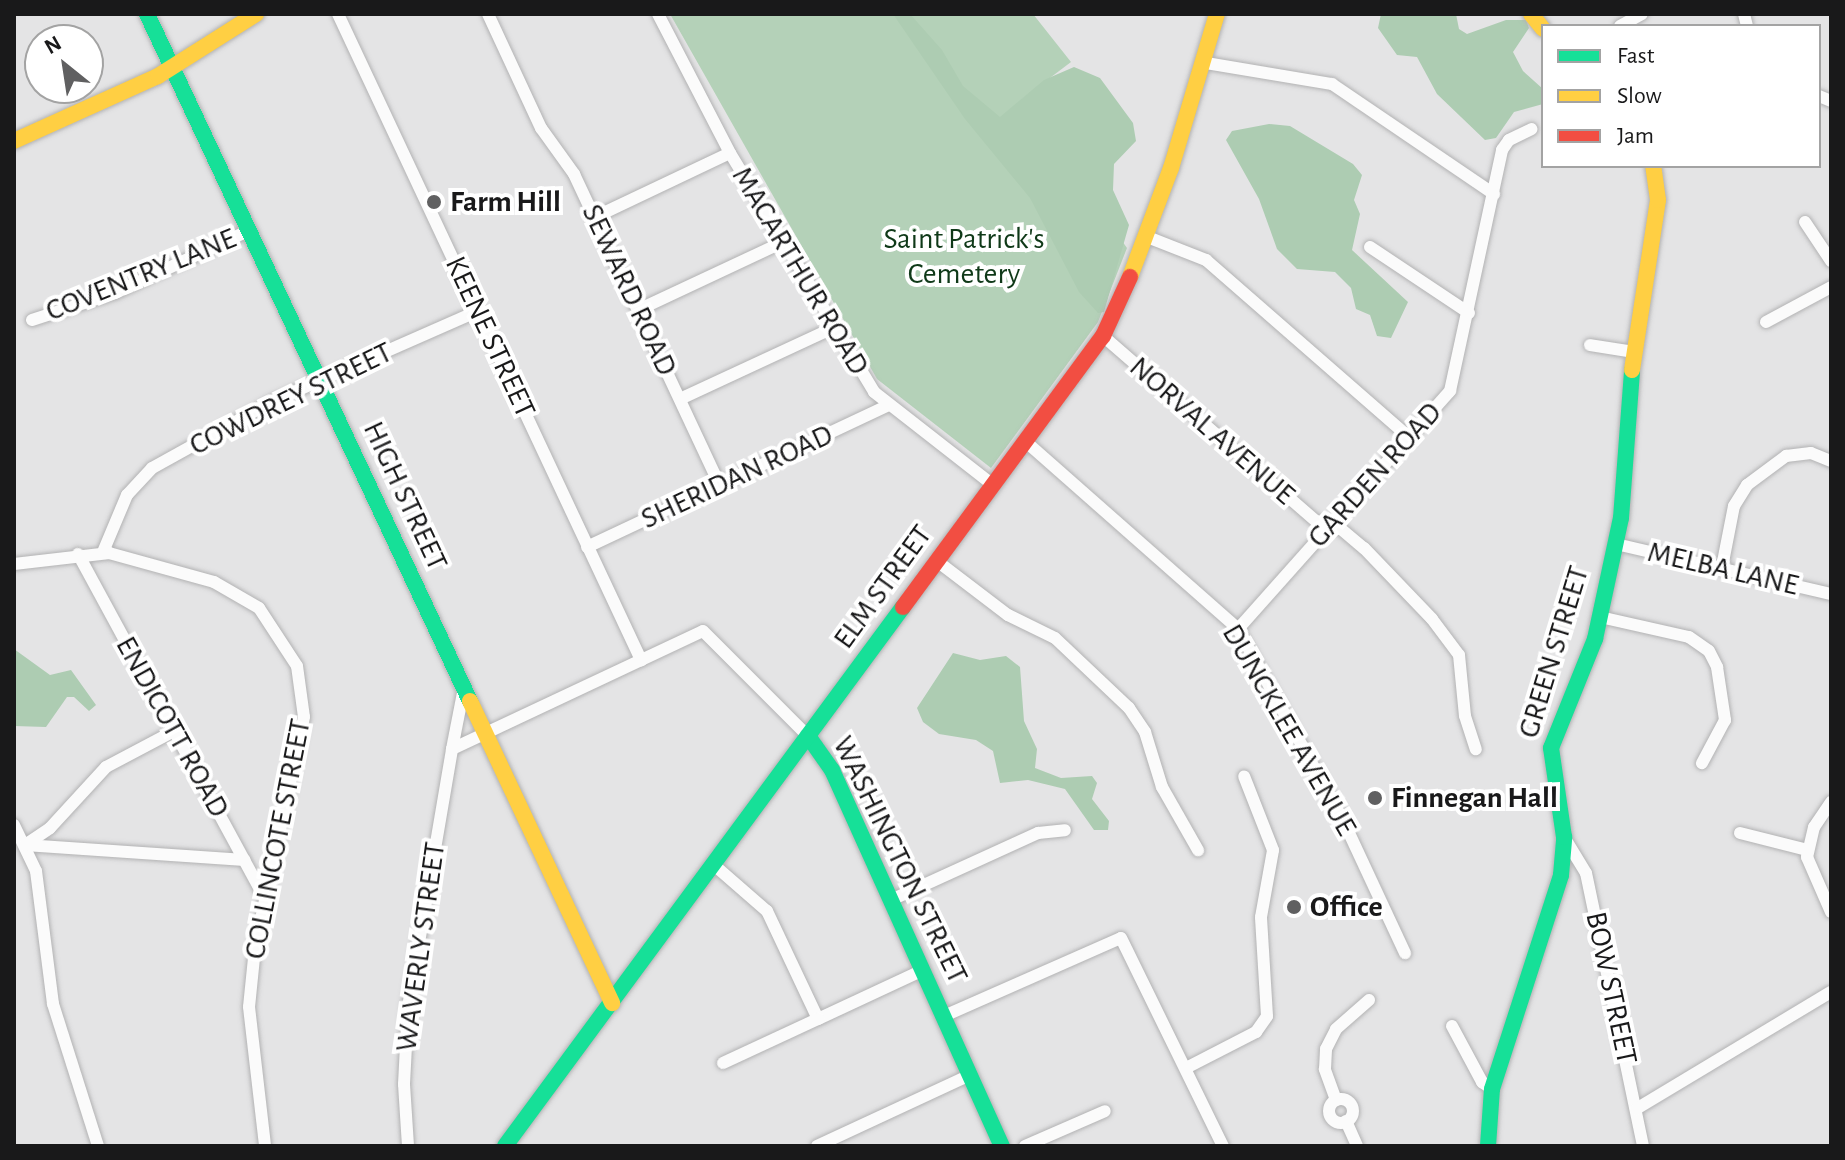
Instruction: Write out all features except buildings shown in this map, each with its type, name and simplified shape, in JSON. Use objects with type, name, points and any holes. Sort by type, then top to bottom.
[{"type":"street","name":"HIGH STREET","points":[[147,14],[612,1003]]},
{"type":"street","points":[[14,141],[172,68],[256,14]]},
{"type":"street","name":"KEENE STREET","points":[[338,14],[641,660]]},
{"type":"street","name":"SEWARD ROAD","points":[[488,14],[541,128],[572,170],[720,485]]},
{"type":"street","name":"MACARTHUR ROAD","points":[[658,14],[730,153],[833,328],[886,406],[993,485]]},
{"type":"street","name":"ELM STREET","points":[[505,1146],[1103,336],[1145,236],[1206,63],[1217,14]]},
{"type":"street","points":[[1624,24],[1642,14]]},
{"type":"street","points":[[1206,63],[1332,84],[1494,194]]},
{"type":"street","name":"GARDEN ROAD","points":[[1238,629],[1328,525],[1410,438],[1453,385],[1504,144],[1532,129]]},
{"type":"street","points":[[595,217],[730,153]]},
{"type":"street","name":"GREEN STREET","points":[[1488,1146],[1492,1089],[1556,898],[1564,837],[1551,748],[1600,617],[1625,492],[1634,352],[1657,206],[1653,168]]},
{"type":"street","points":[[1805,222],[1831,261]]},
{"type":"street","name":"COVENTRY LANE","points":[[32,320],[115,293],[250,230]]},
{"type":"street","points":[[1145,236],[1206,260],[1410,438]]},
{"type":"street","points":[[638,310],[783,242]]},
{"type":"street","points":[[1370,247],[1469,313]]},
{"type":"street","points":[[1766,322],[1831,287]]},
{"type":"street","name":"COWDREY STREET","points":[[103,552],[127,495],[144,474],[268,403],[478,311]]},
{"type":"street","points":[[680,399],[833,328]]},
{"type":"street","name":"NORVAL AVENUE","points":[[1103,336],[1316,521],[1341,529],[1380,563],[1456,649],[1465,716],[1476,749]]},
{"type":"street","points":[[1590,345],[1634,352]]},
{"type":"street","name":"SHERIDAN ROAD","points":[[587,547],[886,406]]},
{"type":"street","name":"DUNCKLEE AVENUE","points":[[1025,441],[1238,629],[1343,820],[1405,953]]},
{"type":"street","points":[[1722,567],[1734,506],[1747,485],[1794,453],[1831,461]]},
{"type":"street","name":"MELBA LANE","points":[[1616,544],[1831,594]]},
{"type":"street","name":"COLLINCOTE STREET","points":[[14,564],[103,552],[160,563],[234,591],[265,614],[294,659],[303,685],[304,717],[253,962],[248,1023],[265,1146]]},
{"type":"street","name":"ENDICOTT ROAD","points":[[78,554],[266,900]]},
{"type":"street","points":[[937,561],[1008,615],[1055,638],[1129,708],[1145,732],[1162,787],[1198,850]]},
{"type":"street","points":[[1600,617],[1689,637],[1709,651],[1717,667],[1725,720],[1702,763]]},
{"type":"street","name":"WASHINGTON STREET","points":[[486,734],[641,660],[709,632],[808,736],[832,770],[1002,1146]]},
{"type":"street","name":"WAVERLY STREET","points":[[408,1146],[404,1084],[408,1007],[464,688]]},
{"type":"street","points":[[25,845],[50,828],[106,767],[174,731]]},
{"type":"street","points":[[452,749],[486,734]]},
{"type":"street","points":[[1186,1068],[1253,1034],[1267,1016],[1261,917],[1273,850],[1262,813],[1244,776]]},
{"type":"street","points":[[1831,802],[1819,815],[1807,850],[1811,873],[1831,912]]},
{"type":"street","points":[[14,825],[38,881],[53,1004],[98,1146]]},
{"type":"street","points":[[891,900],[1038,833],[1065,830]]},
{"type":"street","points":[[1740,833],[1807,850]]},
{"type":"street","name":"BOW STREET","points":[[1564,837],[1586,873],[1643,1146]]},
{"type":"street","points":[[25,845],[244,860]]},
{"type":"street","points":[[714,865],[764,907],[818,1019]]},
{"type":"street","points":[[944,1016],[1121,938],[1223,1146]]},
{"type":"street","points":[[723,1063],[923,970]]},
{"type":"street","points":[[1636,1109],[1831,992]]},
{"type":"street","points":[[1357,1146],[1346,1121],[1352,1106],[1336,1100],[1325,1069],[1326,1049],[1336,1029],[1369,1000]]},
{"type":"street","points":[[1452,1026],[1482,1082],[1492,1089]]},
{"type":"street","points":[[817,1146],[970,1075]]},
{"type":"street","points":[[1025,1146],[1105,1111]]},
{"type":"green space","name":"Saint Patrick's Cemetery","points":[[670,14],[1033,14],[1071,62],[1022,99],[1127,248],[1098,322],[991,468],[877,379]]},
{"type":"green space","points":[[893,14],[910,14],[942,50],[963,86],[1000,117],[1044,80],[1074,67],[1100,78],[1133,123],[1136,141],[1114,164],[1113,190],[1129,225],[1104,312],[1098,313],[1079,292],[1030,198],[965,119]]},
{"type":"green space","points":[[1381,14],[1456,14],[1459,29],[1467,34],[1506,20],[1526,20],[1529,28],[1513,52],[1523,71],[1541,87],[1541,105],[1514,112],[1496,138],[1485,140],[1437,94],[1417,57],[1397,55],[1378,28]]},
{"type":"green space","points":[[1269,124],[1290,126],[1353,164],[1362,175],[1354,200],[1360,214],[1352,250],[1408,302],[1391,338],[1377,336],[1370,315],[1356,309],[1351,288],[1335,272],[1297,269],[1277,249],[1259,199],[1226,140],[1232,131]]},
{"type":"green space","points":[[14,649],[50,675],[71,670],[96,705],[89,711],[74,697],[67,697],[46,727],[14,726]]},
{"type":"green space","points":[[953,653],[980,660],[1006,656],[1020,667],[1024,721],[1037,749],[1035,768],[1061,778],[1092,776],[1097,783],[1092,799],[1109,821],[1108,830],[1094,830],[1065,789],[1028,780],[1000,783],[993,751],[976,740],[939,734],[923,722],[917,708]]},
{"type":"traffic: fast","points":[[147,14],[470,701]]},
{"type":"traffic: fast","points":[[1488,1146],[1492,1089],[1561,875],[1564,837],[1551,748],[1595,639],[1621,518],[1632,370]]},
{"type":"traffic: fast","points":[[505,1146],[903,607]]},
{"type":"traffic: fast","points":[[808,736],[832,770],[1002,1146]]},
{"type":"traffic: slow","points":[[14,141],[158,76],[256,14]]},
{"type":"traffic: slow","points":[[1130,277],[1171,168],[1217,14]]},
{"type":"traffic: slow","points":[[1531,14],[1541,26]]},
{"type":"traffic: slow","points":[[1632,370],[1658,200],[1653,168]]},
{"type":"traffic: slow","points":[[470,701],[612,1003]]},
{"type":"traffic: jam","points":[[903,607],[1103,336],[1130,277]]},
{"type":"place","name":"Farm Hill","points":[[434,202]]},
{"type":"place","name":"Finnegan Hall","points":[[1375,798]]},
{"type":"place","name":"Office","points":[[1294,907]]}]
